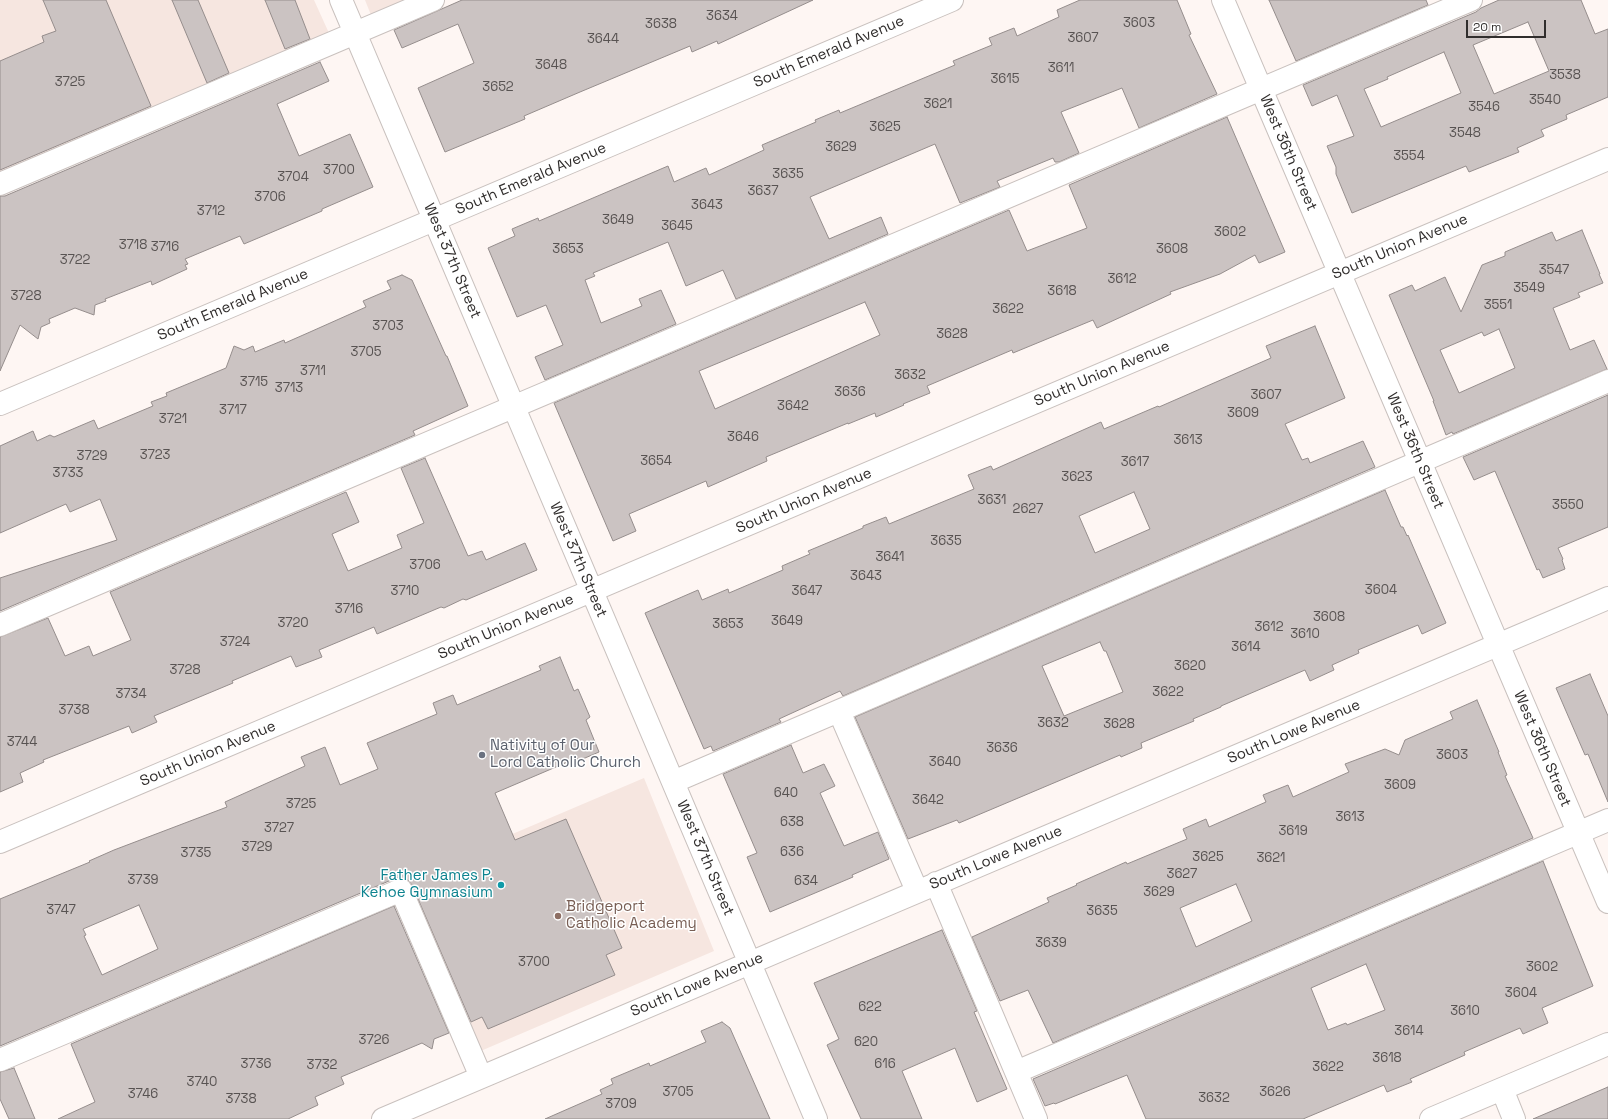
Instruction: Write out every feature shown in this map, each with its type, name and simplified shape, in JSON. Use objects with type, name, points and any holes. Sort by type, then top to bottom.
[{"type":"street","name":"West 37th Street","points":[[341,0],[816,1119]]},
{"type":"street","points":[[0,184],[433,0]]},
{"type":"street","name":"South Emerald Avenue","points":[[0,404],[952,0]]},
{"type":"street","name":"West 36th Street","points":[[1223,0],[1608,902]]},
{"type":"street","points":[[0,625],[1260,88],[1471,0]]},
{"type":"street","name":"South Union Avenue","points":[[0,842],[1608,159]]},
{"type":"street","points":[[673,782],[1608,381]]},
{"type":"street","name":"South Lowe Avenue","points":[[383,1119],[1608,598]]},
{"type":"street","points":[[839,711],[927,887],[1016,1072],[1036,1119]]},
{"type":"street","points":[[1016,1072],[1608,820]]},
{"type":"street","points":[[0,1060],[402,890],[481,1077]]},
{"type":"street","points":[[1432,1119],[1608,1044]]},
{"type":"street","points":[[1502,1089],[1514,1119]]},
{"type":"shaded area","points":[[0,0],[314,0],[333,42],[0,184]]},
{"type":"shaded area","points":[[365,0],[433,0],[375,25]]},
{"type":"shaded area","name":"Bridgeport Catholic Academy","points":[[644,778],[714,951],[476,1053],[402,881]]},
{"type":"building","points":[[43,0],[106,0],[151,106],[0,170],[0,61],[44,42],[42,36],[56,31]]},
{"type":"building","points":[[172,0],[198,0],[229,73],[207,83]]},
{"type":"building","points":[[265,0],[295,0],[310,39],[285,49]]},
{"type":"building","points":[[462,0],[813,0],[718,44],[717,41],[692,52],[690,46],[524,116],[525,119],[445,152],[418,88],[474,63],[458,24],[402,48],[394,30]]},
{"type":"building","points":[[1080,0],[1177,0],[1191,34],[1189,35],[1217,94],[1139,128],[1122,88],[1061,112],[1079,153],[1059,162],[1055,162],[1053,158],[997,181],[1000,187],[960,203],[935,144],[810,197],[829,239],[881,217],[888,234],[736,299],[723,270],[686,286],[668,242],[593,273],[595,276],[585,280],[601,323],[642,306],[639,299],[661,290],[676,324],[545,380],[535,357],[563,345],[546,305],[517,317],[488,248],[515,236],[512,229],[538,218],[539,221],[668,166],[674,182],[706,168],[709,175],[764,150],[762,145],[816,122],[815,120],[839,110],[840,113],[955,65],[953,61],[992,45],[989,38],[1014,28],[1017,36],[1059,17],[1057,10]]},
{"type":"building","points":[[1269,0],[1426,0],[1428,5],[1296,61]]},
{"type":"building","points":[[1499,0],[1581,0],[1595,34],[1608,29],[1608,97],[1566,115],[1567,119],[1541,130],[1544,136],[1517,148],[1519,152],[1469,172],[1466,166],[1352,213],[1336,174],[1336,167],[1327,146],[1354,136],[1337,95],[1312,106],[1303,85],[1476,12],[1481,8]],"holes":[[[1528,22],[1549,71],[1494,94],[1473,45]],[[1444,52],[1461,93],[1381,127],[1364,89],[1388,79],[1387,77]]]},
{"type":"building","points":[[320,62],[329,81],[277,104],[299,156],[350,134],[373,187],[322,209],[322,211],[244,244],[240,236],[185,259],[188,264],[185,265],[187,269],[152,285],[151,281],[105,299],[106,301],[95,305],[94,315],[75,308],[49,319],[50,323],[41,327],[38,339],[20,325],[0,371],[0,196],[5,196]]},
{"type":"building","points":[[1227,117],[1285,252],[1259,263],[1255,255],[1220,274],[1170,292],[1171,294],[1097,328],[1093,320],[1013,353],[1012,350],[927,386],[930,393],[876,417],[875,413],[848,423],[766,457],[767,461],[708,487],[706,481],[629,514],[636,531],[613,541],[554,403],[1009,210],[1027,251],[1087,228],[1069,185]],"holes":[[[865,302],[880,335],[715,409],[699,371]]]},
{"type":"building","points":[[1582,230],[1600,274],[1603,283],[1578,293],[1580,297],[1553,308],[1570,350],[1594,340],[1607,369],[1453,434],[1452,432],[1446,435],[1434,401],[1389,295],[1412,285],[1415,291],[1445,277],[1461,312],[1482,265],[1505,256],[1505,252],[1552,232],[1556,241]],"holes":[[[1499,329],[1515,368],[1459,393],[1440,350],[1482,332],[1484,336]]]},
{"type":"building","points":[[402,275],[412,280],[468,406],[413,431],[415,435],[0,611],[0,578],[117,540],[100,499],[70,512],[66,504],[0,533],[0,446],[33,431],[37,441],[50,435],[54,437],[94,420],[98,429],[153,406],[151,402],[167,396],[166,393],[226,368],[234,346],[244,350],[253,346],[255,352],[284,340],[285,343],[366,307],[363,301],[391,289],[387,281]]},
{"type":"building","points":[[1315,326],[1345,398],[1285,424],[1302,460],[1308,458],[1310,463],[1363,441],[1375,467],[843,696],[840,691],[779,719],[781,722],[713,751],[711,746],[704,749],[645,613],[698,590],[702,600],[728,589],[729,593],[783,570],[782,566],[810,554],[808,551],[863,528],[863,526],[886,517],[889,524],[974,489],[968,475],[991,466],[993,470],[1101,422],[1104,429],[1158,406],[1159,407],[1271,358],[1266,346]],"holes":[[[1134,492],[1150,529],[1095,553],[1079,516]]]},
{"type":"building","points":[[1608,395],[1608,527],[1558,548],[1563,559],[1565,569],[1543,578],[1539,569],[1537,570],[1495,471],[1474,480],[1463,457]]},
{"type":"building","points":[[425,458],[468,556],[482,551],[486,560],[525,543],[537,570],[466,600],[463,599],[444,608],[441,607],[377,634],[374,627],[319,650],[322,657],[296,667],[291,656],[232,681],[233,683],[154,716],[157,722],[132,733],[129,726],[43,760],[44,762],[20,773],[23,782],[0,792],[0,637],[48,618],[65,656],[89,646],[93,656],[131,640],[110,592],[346,492],[359,522],[332,534],[348,571],[402,548],[397,535],[424,523],[401,468]]},
{"type":"building","points":[[1385,490],[1401,527],[1403,527],[1407,536],[1408,535],[1446,623],[1422,634],[1418,625],[1358,650],[1359,653],[1332,665],[1334,670],[1310,681],[1305,670],[1221,706],[1193,719],[1194,721],[1141,743],[1142,748],[1121,757],[1120,755],[959,823],[957,820],[908,839],[855,717]],"holes":[[[1100,642],[1104,651],[1106,651],[1123,692],[1064,716],[1042,666]]]},
{"type":"building","points":[[560,657],[574,691],[578,689],[590,717],[586,720],[599,752],[578,761],[577,758],[495,793],[515,840],[566,819],[622,948],[606,955],[615,975],[488,1029],[482,1017],[471,1022],[412,885],[408,880],[396,878],[0,1046],[0,899],[90,862],[89,861],[114,850],[227,807],[225,802],[305,766],[301,757],[325,747],[340,785],[378,769],[367,743],[437,714],[433,703],[453,695],[457,705],[541,670],[539,666]],"holes":[[[139,905],[158,949],[102,975],[84,936],[86,935],[83,929]]]},
{"type":"building","points":[[1590,674],[1608,716],[1608,802],[1588,754],[1585,755],[1556,688]]},
{"type":"building","points":[[1477,700],[1499,752],[1507,775],[1505,776],[1533,838],[1053,1043],[1028,990],[1000,1001],[972,937],[1049,902],[1047,898],[1077,885],[1076,884],[1126,862],[1127,864],[1187,839],[1183,829],[1206,819],[1209,827],[1266,802],[1263,795],[1288,785],[1293,797],[1349,772],[1345,764],[1385,749],[1399,755],[1405,740],[1453,719],[1450,712]],"holes":[[[1236,884],[1252,921],[1196,947],[1180,908]]]},
{"type":"building","points":[[791,745],[803,773],[824,764],[835,786],[820,793],[844,846],[878,832],[889,859],[852,875],[853,877],[770,912],[747,857],[757,853],[723,774]]},
{"type":"building","points":[[1543,861],[1593,986],[1542,1008],[1548,1023],[1523,1034],[1520,1028],[1464,1052],[1465,1055],[1410,1079],[1412,1082],[1387,1092],[1384,1085],[1303,1119],[1146,1119],[1127,1075],[1055,1104],[1045,1106],[1033,1079]],"holes":[[[1366,964],[1385,1010],[1347,1025],[1346,1023],[1328,1030],[1311,988]]]},
{"type":"building","points":[[394,906],[449,1033],[434,1039],[432,1049],[422,1043],[341,1077],[344,1084],[315,1097],[318,1105],[288,1119],[58,1119],[95,1102],[71,1044]]},
{"type":"building","points":[[942,930],[977,1011],[974,1012],[1007,1089],[977,1102],[955,1048],[902,1071],[922,1119],[861,1119],[827,1045],[839,1039],[814,983]]},
{"type":"building","points":[[722,1022],[730,1028],[770,1119],[545,1119],[602,1094],[600,1090],[613,1084],[611,1079],[649,1063],[650,1066],[706,1042],[701,1031]]},
{"type":"building","points":[[14,1068],[35,1119],[9,1119],[0,1099],[0,1072]]},
{"type":"building","points":[[1608,1087],[1608,1119],[1533,1119]]},
{"type":"place","name":"Nativity of Our Lord Catholic Church","points":[[482,755]]},
{"type":"place","name":"Father James P. Kehoe Gymnasium","points":[[501,885]]},
{"type":"place","name":"Bridgeport Catholic Academy","points":[[558,916]]}]
